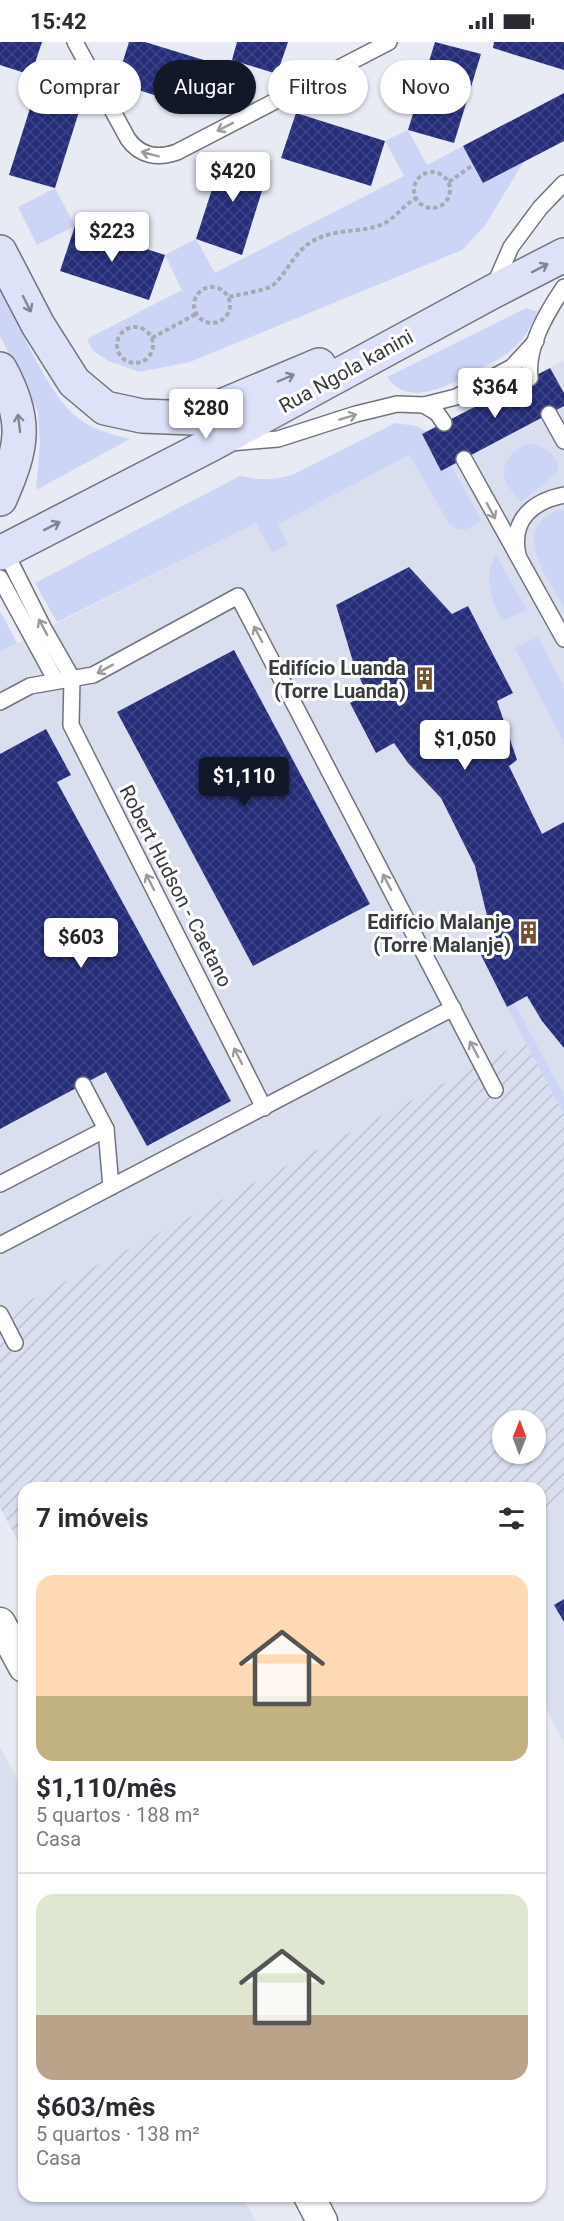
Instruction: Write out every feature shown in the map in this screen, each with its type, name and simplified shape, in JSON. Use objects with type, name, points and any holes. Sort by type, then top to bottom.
[{"type":"street","points":[[0,252],[38,325],[74,382],[105,408],[142,416],[193,418],[492,292]]},
{"type":"street","name":"Rua Ngola kanini","points":[[2,561],[210,445],[564,255]]},
{"type":"street","points":[[0,369],[18,415],[21,438],[7,473],[0,499]]},
{"type":"street","points":[[0,1623],[18,1656]]},
{"type":"street","points":[[312,2202],[322,2221]]},
{"type":"lane","points":[[75,42],[130,142],[143,153],[154,157],[177,152],[388,42]]},
{"type":"lane","points":[[492,292],[511,247],[540,208],[564,183]]},
{"type":"lane","points":[[530,378],[528,364],[536,341],[547,314],[564,287]]},
{"type":"lane","points":[[210,445],[278,439],[356,414],[397,404],[424,405],[456,397],[512,367],[536,341]]},
{"type":"lane","points":[[424,405],[437,412],[444,423]]},
{"type":"lane","points":[[549,414],[564,441]]},
{"type":"lane","points":[[464,459],[564,639]]},
{"type":"lane","points":[[522,567],[517,552],[517,535],[522,519],[533,506],[547,498],[564,495]]},
{"type":"lane","points":[[2,561],[72,678]]},
{"type":"lane","points":[[2,561],[56,681]]},
{"type":"lane","points":[[0,702],[30,686],[93,675],[238,596],[495,1090]]},
{"type":"lane","name":"Robert Hudson - Caetano","points":[[72,678],[71,725],[264,1108]]},
{"type":"lane","points":[[0,1245],[453,1008]]},
{"type":"lane","points":[[83,1085],[106,1129],[111,1188]]},
{"type":"lane","points":[[0,1184],[106,1129]]},
{"type":"lane","points":[[0,1314],[15,1343]]},
{"type":"path","points":[[449,182],[472,165]]},
{"type":"path","points":[[436,172],[442,174],[449,182],[451,188],[449,199],[441,207],[422,206],[416,198],[415,182],[424,174],[436,172]]},
{"type":"path","points":[[229,297],[269,287],[310,243],[343,230],[383,224],[416,198]]},
{"type":"path","points":[[216,287],[229,297],[231,303],[229,314],[220,322],[207,323],[196,314],[193,303],[204,288],[216,287]]},
{"type":"path","points":[[152,338],[196,314]]},
{"type":"path","points":[[133,327],[144,329],[152,338],[151,354],[143,362],[130,363],[120,356],[117,350],[118,338],[127,329],[133,327]]},
{"type":"shaded area","points":[[408,130],[427,165],[463,146],[483,183],[524,161],[484,227],[462,250],[190,362],[139,372],[109,361],[93,351],[87,339],[182,290],[165,255],[196,239],[215,273],[404,176],[385,141]]},
{"type":"shaded area","points":[[55,188],[75,226],[37,245],[18,207]]},
{"type":"shaded area","points":[[0,289],[42,371],[62,402],[85,423],[107,433],[130,439],[36,490],[40,443],[38,412],[0,336]]},
{"type":"shaded area","points":[[526,308],[538,312],[516,346],[501,358],[457,381],[432,391],[419,393],[407,392],[396,387],[387,377]]},
{"type":"shaded area","points":[[564,360],[564,1743],[546,1709],[546,1482],[18,1482],[18,1541],[0,1507],[0,652],[256,523],[422,434],[432,453],[559,386],[550,368]]},
{"type":"shaded area","points":[[395,423],[417,426],[428,432],[422,435],[441,471],[451,466],[481,519],[473,526],[465,530],[456,528],[448,522],[409,455],[278,524],[288,544],[272,553],[256,523],[57,622],[35,583],[240,476],[267,479],[294,474]]},
{"type":"shaded area","points":[[528,444],[545,448],[553,455],[559,471],[521,502],[508,486],[504,473],[507,460],[511,455]]},
{"type":"shaded area","points":[[564,509],[564,607],[545,575],[535,551],[534,539],[536,528],[543,519],[553,512]]},
{"type":"shaded area","points":[[496,555],[527,610],[502,621],[492,597],[489,580]]},
{"type":"shaded area","points":[[0,611],[17,643],[0,652]]},
{"type":"shaded area","points":[[538,637],[564,687],[564,743],[515,648]]},
{"type":"shaded area","points":[[514,1003],[564,1096],[564,1115],[507,1007]]},
{"type":"shaded area","points":[[525,1041],[564,1115],[564,1499],[546,1508],[546,1482],[18,1482],[18,1541],[0,1507],[0,1316]]},
{"type":"shaded area","points":[[0,1747],[18,1780],[18,2202],[245,2202],[256,2221],[0,2221]]},
{"type":"building","points":[[0,42],[42,42],[36,60],[18,60],[18,71],[0,65]]},
{"type":"building","points":[[129,42],[145,42],[204,60],[153,60],[153,95],[141,91],[141,60],[123,60]]},
{"type":"building","points":[[237,42],[288,42],[282,60],[268,60],[268,71],[256,67],[256,60],[232,60]]},
{"type":"building","points":[[435,42],[481,54],[471,87],[471,60],[429,60]]},
{"type":"building","points":[[494,42],[564,42],[564,70],[493,48]]},
{"type":"building","points":[[564,93],[564,141],[483,183],[463,146]]},
{"type":"building","points":[[28,114],[78,114],[55,188],[9,175]]},
{"type":"building","points":[[296,114],[385,141],[371,186],[281,158]]},
{"type":"building","points":[[413,114],[463,114],[454,143],[408,130]]},
{"type":"building","points":[[224,152],[270,165],[242,255],[196,239]]},
{"type":"building","points":[[75,226],[165,255],[149,300],[60,271]]},
{"type":"building","points":[[550,368],[564,393],[564,406],[441,471],[422,434]]},
{"type":"building","points":[[409,567],[452,614],[468,606],[513,693],[497,701],[517,760],[509,766],[542,834],[564,822],[564,1048],[542,1021],[527,996],[507,1007],[481,955],[500,946],[488,920],[475,866],[441,798],[408,763],[394,743],[376,753],[350,703],[367,694],[354,665],[336,605]]},
{"type":"building","points":[[234,650],[370,904],[253,966],[117,712]]},
{"type":"building","points":[[46,729],[71,775],[57,782],[231,1101],[147,1146],[106,1072],[0,1129],[0,754]]},
{"type":"building","points":[[564,1599],[564,1622],[554,1605]]},
{"type":"place","name":"Edifício Luanda (Torre Luanda)","points":[[424,679]]},
{"type":"place","name":"Edifício Malanje (Torre Malanje)","points":[[529,933]]}]
